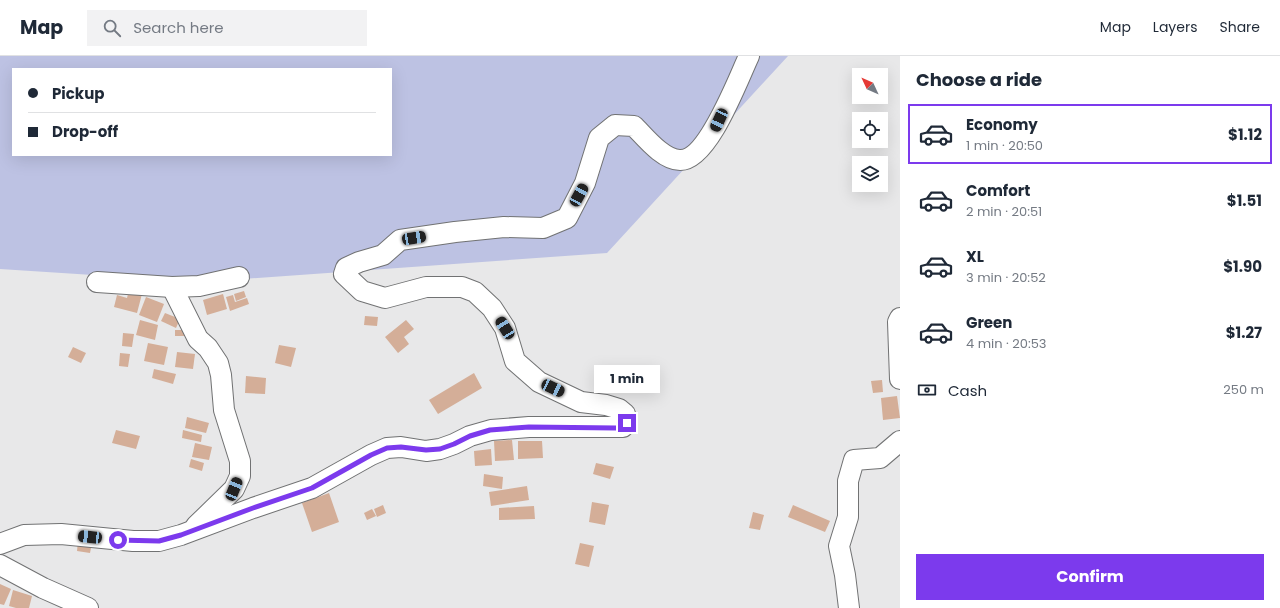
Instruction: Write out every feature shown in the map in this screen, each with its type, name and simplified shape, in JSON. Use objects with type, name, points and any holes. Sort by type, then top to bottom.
[{"type":"street","points":[[0,544],[24,535],[61,534],[133,541],[159,541],[190,532],[253,508],[312,488],[371,455],[387,448],[401,447],[426,450],[440,449],[470,436],[490,430],[529,427],[623,427],[627,423],[625,414],[619,409],[606,405],[581,402],[539,382],[515,360],[505,328],[492,308],[475,292],[462,287],[426,286],[384,298],[362,291],[344,274],[346,268],[359,262],[383,255],[400,240],[504,227],[543,228],[567,218],[586,184],[599,138],[615,125],[634,126],[658,151],[669,158],[679,161],[690,158],[704,145],[714,131],[749,56]]},
{"type":"street","points":[[96,282],[172,287],[199,286],[239,277]]},
{"type":"street","points":[[172,287],[198,339],[208,348],[218,364],[221,375],[224,410],[240,461],[240,476],[234,489],[190,532]]},
{"type":"street","points":[[900,318],[898,322],[900,379]]},
{"type":"street","points":[[849,608],[840,546],[848,517],[848,481],[854,460],[880,458],[900,441]]},
{"type":"street","points":[[0,565],[43,588],[88,608]]},
{"type":"shaded area","points":[[0,56],[788,56],[607,253],[201,282],[0,269]]},
{"type":"building","points":[[129,290],[142,294],[137,313],[114,307],[117,295],[127,298]]},
{"type":"building","points":[[244,291],[246,297],[236,301],[234,294]]},
{"type":"building","points":[[223,294],[227,309],[207,315],[203,300]]},
{"type":"building","points":[[233,295],[235,302],[247,298],[249,304],[230,311],[226,297]]},
{"type":"building","points":[[146,297],[164,304],[157,322],[139,315]]},
{"type":"building","points":[[165,313],[180,319],[176,328],[161,321]]},
{"type":"building","points":[[365,316],[378,317],[377,326],[364,325]]},
{"type":"building","points":[[140,320],[158,325],[155,340],[136,335]]},
{"type":"building","points":[[406,320],[414,329],[404,337],[409,344],[398,353],[385,337]]},
{"type":"building","points":[[175,330],[189,330],[189,336],[175,336]]},
{"type":"building","points":[[123,333],[134,334],[132,347],[122,346]]},
{"type":"building","points":[[148,343],[168,347],[164,365],[144,361]]},
{"type":"building","points":[[279,345],[296,348],[291,367],[275,363]]},
{"type":"building","points":[[73,347],[86,353],[81,363],[68,357]]},
{"type":"building","points":[[177,352],[195,354],[193,369],[175,367]]},
{"type":"building","points":[[120,353],[130,354],[128,367],[119,366]]},
{"type":"building","points":[[154,369],[176,374],[173,384],[152,378]]},
{"type":"building","points":[[474,373],[482,388],[438,414],[429,400]]},
{"type":"building","points":[[246,376],[266,378],[265,394],[245,393]]},
{"type":"building","points":[[882,380],[883,392],[873,393],[871,381]]},
{"type":"building","points":[[897,396],[900,418],[883,420],[881,398]]},
{"type":"building","points":[[187,417],[209,423],[206,433],[185,428]]},
{"type":"building","points":[[116,430],[140,436],[136,449],[112,443]]},
{"type":"building","points":[[183,430],[202,435],[201,442],[182,438]]},
{"type":"building","points":[[512,440],[514,460],[495,461],[494,441]]},
{"type":"building","points":[[518,441],[542,441],[543,458],[518,459]]},
{"type":"building","points":[[195,443],[212,447],[209,460],[192,457]]},
{"type":"building","points":[[491,449],[492,465],[475,466],[474,451]]},
{"type":"building","points":[[191,459],[204,463],[202,471],[189,467]]},
{"type":"building","points":[[596,463],[614,467],[610,479],[593,474]]},
{"type":"building","points":[[484,474],[503,477],[502,489],[483,486]]},
{"type":"building","points":[[527,486],[529,500],[491,506],[489,492]]},
{"type":"building","points":[[329,493],[339,522],[312,532],[302,503]]},
{"type":"building","points":[[592,502],[609,505],[605,525],[589,522]]},
{"type":"building","points":[[383,505],[386,513],[377,517],[374,509]]},
{"type":"building","points":[[793,505],[830,521],[825,532],[788,517]]},
{"type":"building","points":[[534,506],[535,519],[499,520],[499,508]]},
{"type":"building","points":[[372,509],[376,516],[367,520],[364,513]]},
{"type":"building","points":[[753,512],[764,515],[760,530],[749,528]]},
{"type":"building","points":[[78,541],[92,543],[90,553],[77,551]]},
{"type":"building","points":[[580,543],[594,546],[589,567],[575,564]]},
{"type":"building","points":[[0,584],[11,589],[4,605],[0,604]]},
{"type":"building","points":[[13,590],[32,596],[29,608],[16,608],[9,606]]},
{"type":"route","points":[[118,540],[159,541],[181,535],[312,488],[371,455],[387,448],[401,447],[426,450],[440,449],[470,436],[490,430],[529,427],[616,428],[623,427],[627,423]]}]
